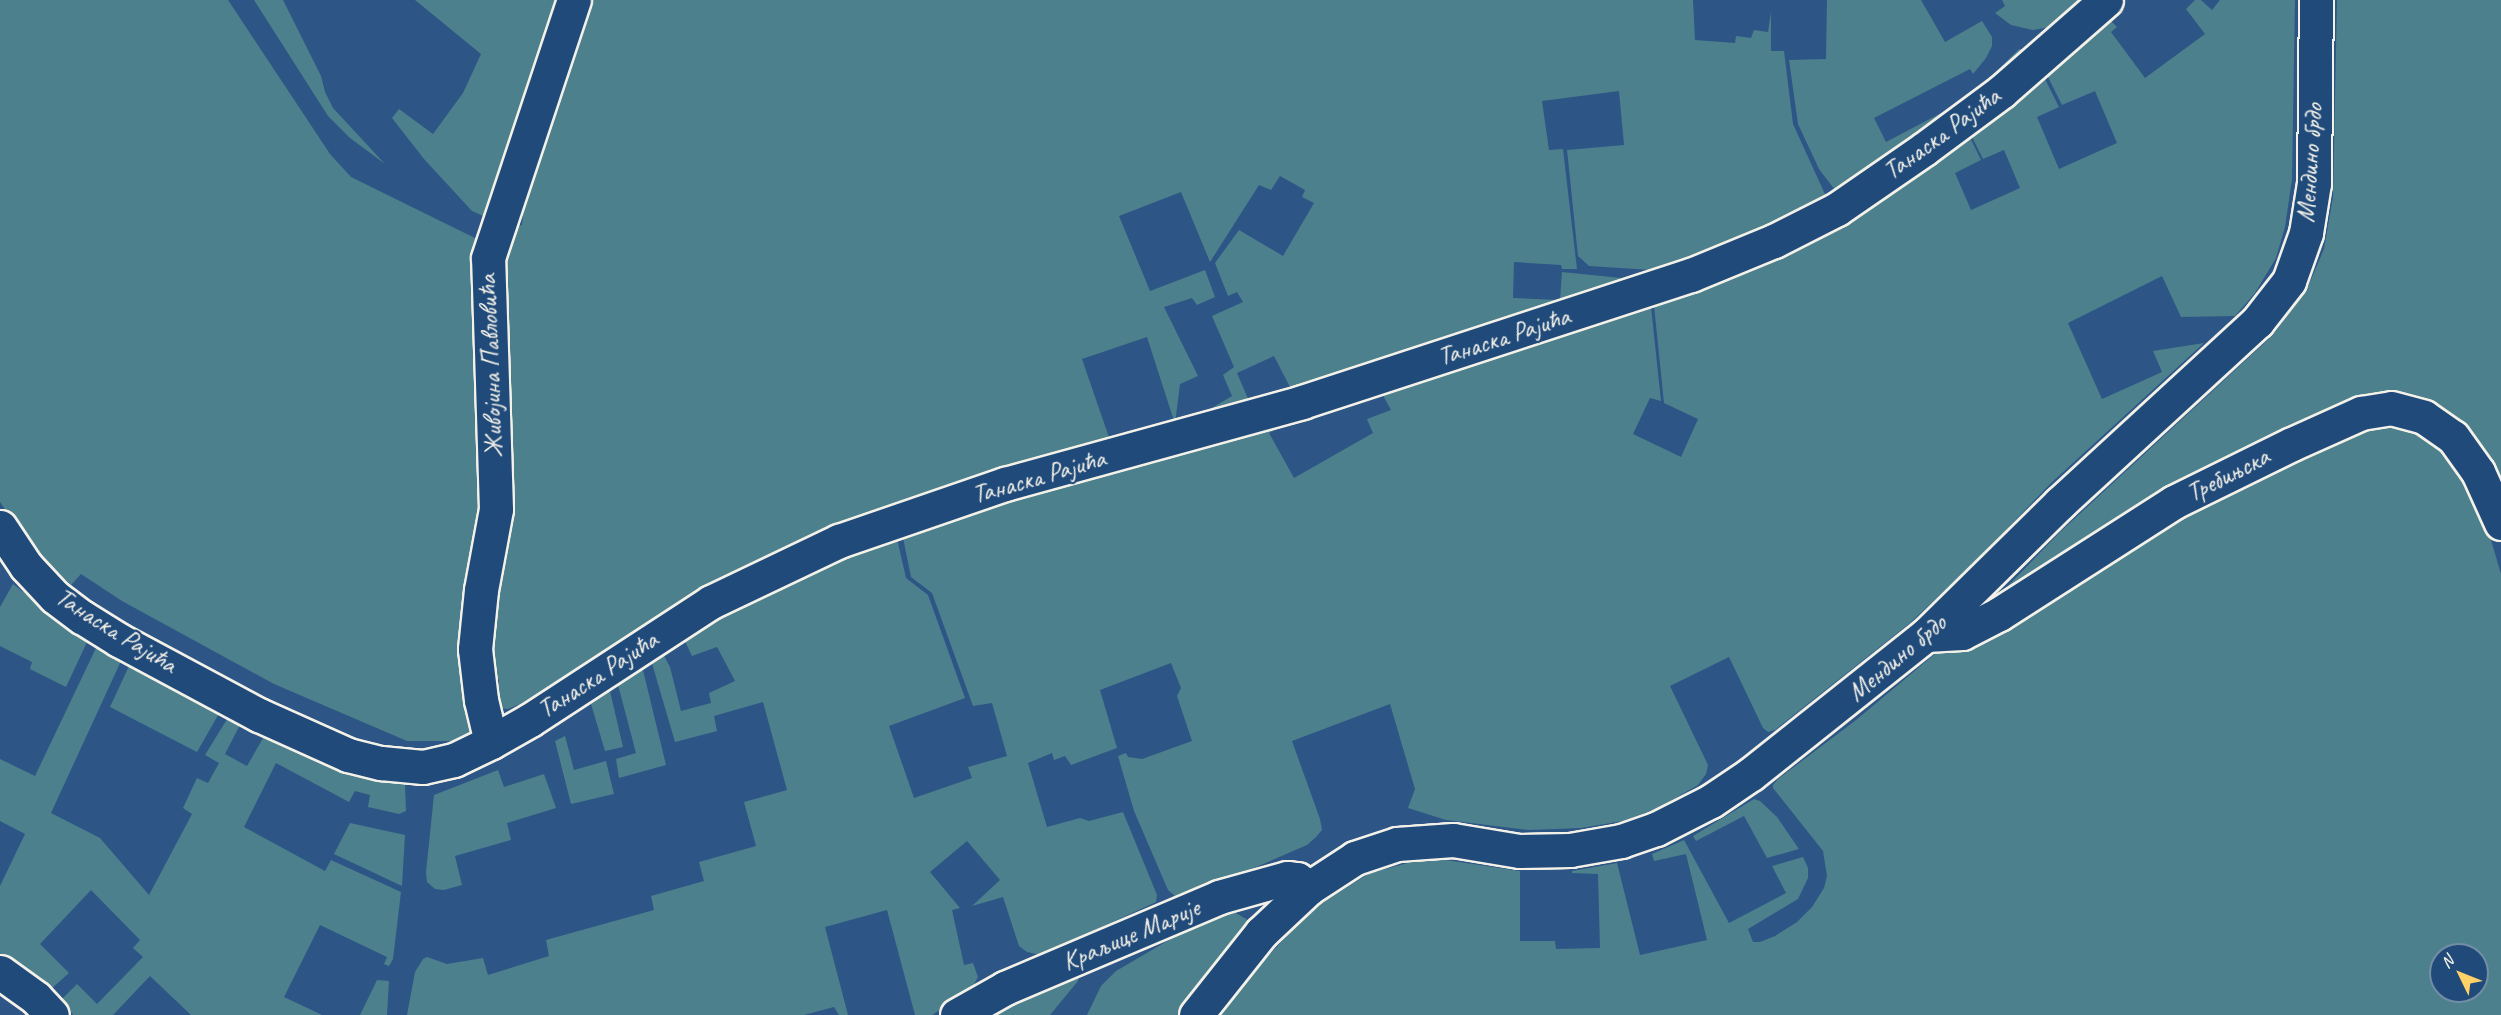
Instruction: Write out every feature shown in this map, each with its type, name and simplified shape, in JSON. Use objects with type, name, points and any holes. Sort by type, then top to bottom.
[{"type":"street","name":"Живојина Павловића","points":[[491,742],[481,700],[475,650],[481,590],[496,509],[488,258],[574,0]]},
{"type":"street","name":"Танаска Рајића","points":[[0,527],[26,566],[55,597],[82,617],[119,640],[259,715],[348,755],[381,764],[423,767],[453,760],[491,742],[711,602],[839,541],[1005,484],[1302,402],[1692,275],[1774,241],[1837,209],[1924,149],[2002,91],[2106,0]]},
{"type":"street","name":"Мендино брдо","points":[[1196,1015],[1261,933],[1309,888],[1355,858],[1397,844],[1453,840],[1519,851],[1570,850],[1621,841],[1656,829],[1711,801],[1751,774],[1926,635],[2060,503],[2257,322],[2289,281],[2306,233],[2314,183],[2316,0]]},
{"type":"street","name":"Требињска","points":[[1926,635],[1962,633],[1999,614],[2174,502],[2361,413],[2391,408],[2424,417],[2453,437],[2478,472],[2501,523]]},
{"type":"street","name":"Краљице Марије","points":[[957,1015],[1005,988],[1219,897],[1287,878],[1297,879],[1309,888]]},
{"type":"street","points":[[0,972],[36,998],[52,1015]]},
{"type":"green space","points":[[0,0],[228,0],[330,154],[351,177],[483,242],[478,729],[465,741],[407,741],[274,684],[122,601],[81,574],[71,585],[49,565],[21,533],[0,502]]},
{"type":"green space","points":[[254,0],[283,0],[321,76],[325,92],[333,108],[385,164],[350,138],[328,116]]},
{"type":"green space","points":[[415,0],[565,0],[494,213],[483,216],[472,211],[424,159],[392,118],[399,109],[433,134],[463,93],[481,54]]},
{"type":"green space","points":[[582,0],[1693,0],[1695,40],[1735,43],[1736,36],[1751,38],[1754,30],[1768,32],[1771,12],[1771,51],[1784,51],[1793,124],[1829,203],[1667,271],[1589,266],[1578,256],[1567,150],[1624,145],[1619,91],[1542,101],[1549,150],[1563,149],[1577,269],[1562,269],[1561,265],[1514,262],[1513,298],[1560,300],[1562,272],[1621,278],[1634,283],[1292,391],[1274,356],[1237,373],[1252,408],[1200,415],[1232,396],[1223,375],[1234,367],[1212,316],[1243,302],[1237,292],[1228,296],[1215,263],[1239,230],[1283,256],[1314,203],[1302,197],[1305,190],[1280,176],[1271,190],[1259,185],[1210,262],[1181,192],[1119,216],[1150,291],[1205,270],[1215,297],[1197,305],[1192,298],[1164,307],[1198,376],[1180,384],[1175,424],[1147,337],[1082,359],[1113,449],[1058,463],[571,676],[525,702],[508,709],[497,708],[492,696],[499,691],[499,680],[491,669],[501,261],[514,227],[522,225],[527,171]]},
{"type":"green space","points":[[1827,0],[1921,0],[1945,42],[1982,21],[1992,37],[1992,46],[1986,58],[1973,74],[1970,69],[1874,118],[1886,142],[1981,92],[1980,88],[2019,49],[2027,49],[2030,55],[1979,100],[1903,157],[1849,193],[1838,194],[1819,169],[1798,124],[1789,60],[1826,59]]},
{"type":"green space","points":[[2002,0],[2089,0],[2056,26],[2033,30],[2011,25],[1995,13],[2005,6]]},
{"type":"green space","points":[[2195,0],[2201,0],[2212,10],[2220,0],[2295,0],[2292,179],[2285,227],[2276,258],[2255,293],[2235,316],[2181,317],[2162,276],[2068,323],[2102,399],[2162,372],[2153,351],[2204,343],[2050,484],[1980,557],[1910,623],[1775,730],[1768,732],[1763,728],[1729,657],[1670,686],[1708,765],[1706,774],[1698,785],[1658,808],[1623,821],[1581,828],[1529,830],[1446,820],[1408,808],[1415,789],[1390,704],[1292,741],[1320,819],[1322,830],[1316,837],[1307,845],[1254,868],[1175,896],[1168,890],[1134,811],[1118,756],[1126,753],[1128,757],[1142,759],[1192,741],[1177,696],[1181,688],[1171,663],[1100,690],[1117,748],[1071,765],[1065,756],[1054,760],[1052,753],[1028,763],[1047,827],[1080,818],[1089,821],[1123,812],[1157,895],[1156,902],[1041,955],[1027,952],[1019,946],[1003,897],[972,906],[1000,880],[967,841],[930,872],[960,908],[952,910],[964,965],[973,963],[978,977],[973,986],[959,998],[932,1015],[915,1015],[887,910],[825,927],[848,1015],[839,1015],[834,1007],[804,1015],[407,1015],[415,972],[423,959],[427,957],[447,964],[483,958],[488,975],[549,956],[546,940],[654,910],[651,896],[704,881],[699,862],[756,846],[744,802],[787,790],[763,702],[714,716],[717,731],[675,742],[651,660],[662,652],[670,667],[681,711],[711,703],[709,693],[735,681],[717,647],[692,656],[682,635],[747,592],[895,530],[906,578],[928,595],[965,698],[889,726],[914,798],[972,778],[968,767],[1007,756],[992,703],[973,706],[932,593],[911,577],[901,528],[1311,411],[1269,433],[1294,478],[1373,433],[1367,419],[1391,410],[1379,388],[1650,297],[1661,401],[1650,398],[1633,434],[1681,457],[1698,419],[1664,403],[1653,296],[1966,129],[1981,160],[1955,173],[1971,210],[2020,188],[2004,150],[1983,159],[1967,127],[2040,69],[2059,107],[2037,117],[2059,169],[2117,143],[2095,91],[2062,105],[2043,67],[2106,16],[2117,27],[2111,32],[2145,78],[2205,34],[2186,9]]},
{"type":"green space","points":[[2337,0],[2501,0],[2501,483],[2487,455],[2465,428],[2424,401],[2004,590],[2060,532],[2273,335],[2307,289],[2324,249],[2333,197]]},
{"type":"green space","points":[[2378,423],[2409,428],[2427,437],[2456,465],[2486,523],[2501,574],[2501,1015],[1222,1015],[1245,981],[1311,910],[1370,873],[1408,863],[1439,859],[1520,871],[1520,941],[1555,941],[1556,949],[1600,948],[1598,874],[1572,873],[1572,871],[1617,863],[1640,955],[1707,940],[1686,854],[1654,861],[1652,854],[1684,840],[1729,923],[1786,893],[1772,866],[1803,857],[1808,868],[1808,878],[1798,899],[1748,929],[1753,942],[1760,942],[1775,936],[1797,922],[1812,907],[1824,888],[1827,876],[1823,851],[1773,788],[1778,779],[1856,720],[1942,648],[2154,527],[2239,482]]},
{"type":"green space","points":[[13,584],[87,642],[66,687],[30,669],[32,662],[0,646],[0,607]]},
{"type":"green space","points":[[96,648],[121,661],[51,813],[100,838],[149,895],[192,814],[183,808],[197,778],[208,783],[219,763],[205,755],[229,716],[242,721],[225,754],[247,766],[266,733],[351,775],[405,785],[406,811],[399,814],[368,807],[370,795],[355,791],[349,802],[276,763],[244,827],[325,871],[331,860],[401,892],[393,959],[389,966],[384,964],[387,957],[320,925],[284,997],[322,1015],[191,1015],[150,976],[113,1015],[73,1015],[62,999],[77,984],[97,1004],[143,957],[133,948],[140,940],[91,890],[40,944],[69,973],[51,989],[0,954],[0,886],[25,834],[0,821],[0,759],[35,776]]},
{"type":"green space","points":[[129,666],[221,710],[197,752],[110,707]]},
{"type":"green space","points":[[642,666],[666,765],[619,778],[616,759],[636,753],[618,685]]},
{"type":"green space","points":[[610,691],[623,747],[605,751],[591,704]]},
{"type":"green space","points":[[565,736],[574,770],[606,761],[614,794],[571,804],[555,741]]},
{"type":"green space","points":[[498,770],[504,787],[544,774],[556,808],[507,823],[511,840],[455,856],[462,885],[444,890],[435,889],[427,882],[426,872],[434,795]]},
{"type":"green space","points":[[1754,799],[1760,801],[1777,817],[1799,849],[1767,858],[1744,816],[1696,841],[1693,836]]},
{"type":"green space","points":[[350,823],[405,835],[402,886],[334,854]]},
{"type":"green space","points":[[1234,912],[1248,920],[1248,926],[1178,1015],[1087,1015],[1101,986],[1116,971],[1205,919]]},
{"type":"green space","points":[[1073,973],[1079,975],[1078,981],[1050,1015],[985,1015]]},
{"type":"green space","points":[[377,980],[389,981],[387,1015],[360,1015]]}]
